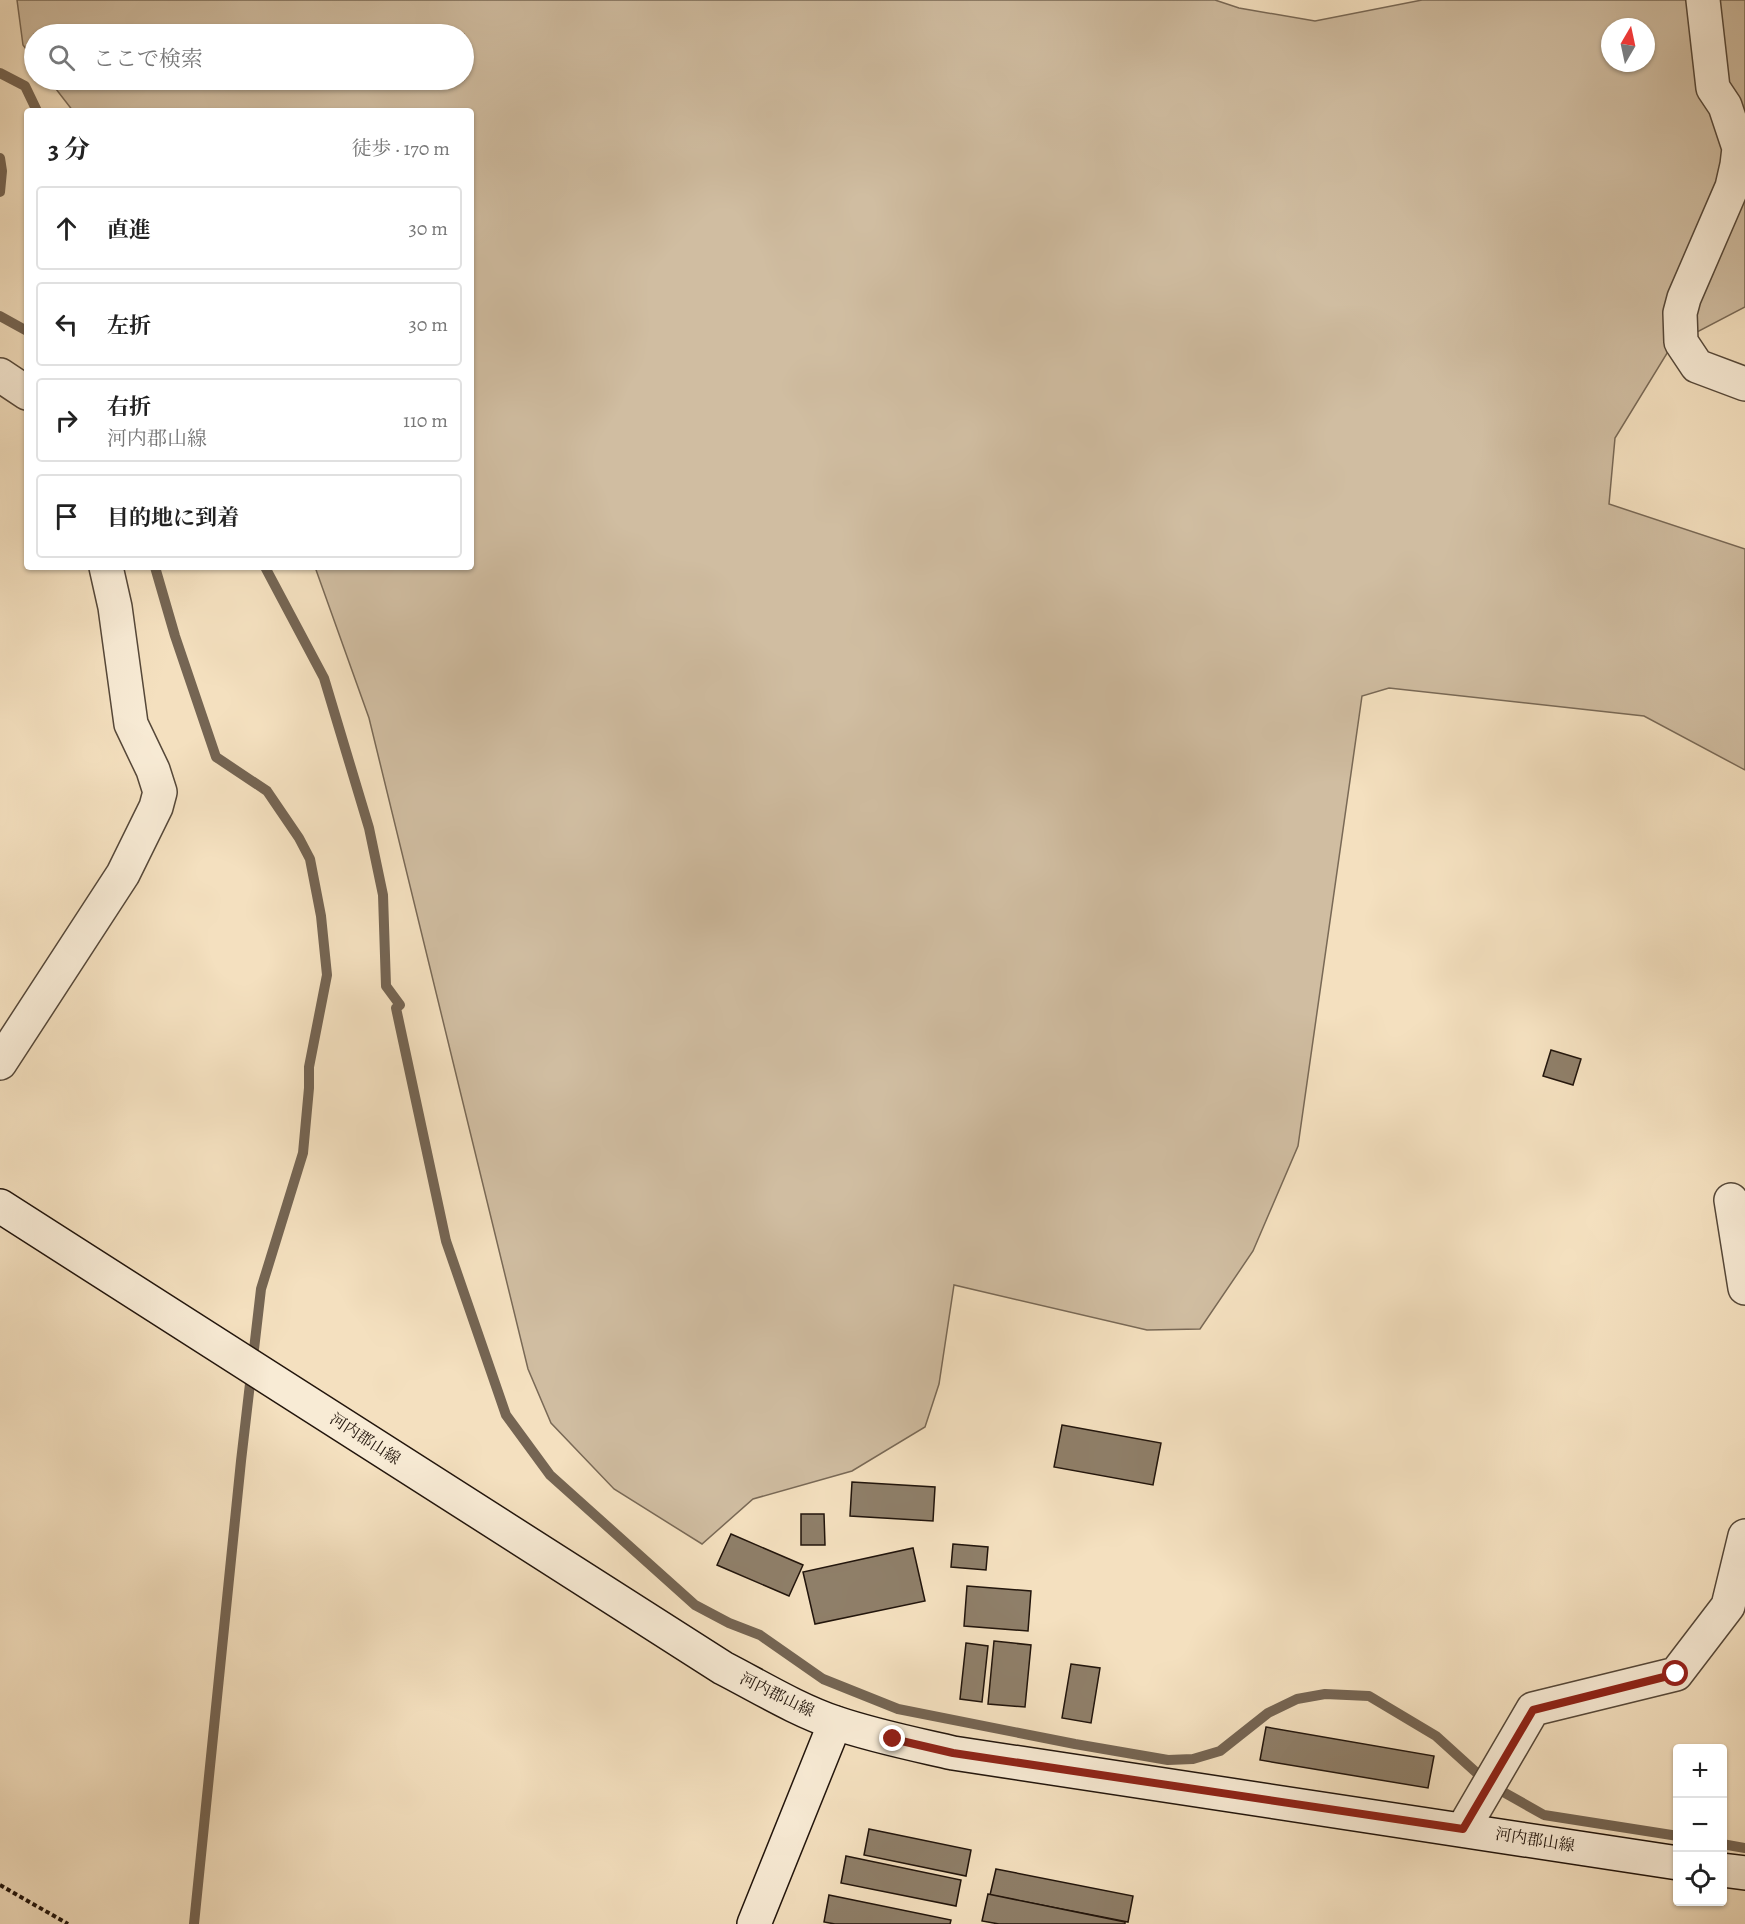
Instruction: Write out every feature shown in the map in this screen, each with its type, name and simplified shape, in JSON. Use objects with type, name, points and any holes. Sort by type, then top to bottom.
[{"type":"main road","points":[[1703,0],[1713,88],[1725,106],[1739,148],[1732,187],[1680,313],[1681,342],[1697,366],[1745,384]]},
{"type":"main road","points":[[0,375],[24,391]]},
{"type":"main road","points":[[0,1063],[123,874],[156,807],[160,792],[153,770],[131,724],[115,607],[106,570]]},
{"type":"main road","points":[[1731,1200],[1745,1288]]},
{"type":"main road","name":"河内郡山線","points":[[0,1206],[723,1668],[835,1723],[953,1753],[1673,1862]]},
{"type":"main road","points":[[1463,1829],[1533,1710],[1676,1674],[1728,1606],[1745,1536]]},
{"type":"main road","points":[[754,1924],[835,1723]]},
{"type":"main road","points":[[1727,1871],[1745,1874]]},
{"type":"path","points":[[0,1885],[68,1924]]},
{"type":"shaded area","points":[[17,0],[1215,0],[1239,8],[1315,21],[1422,0],[1745,0],[1745,307],[1672,345],[1615,438],[1609,504],[1745,549],[1745,770],[1644,716],[1389,688],[1362,696],[1298,1146],[1253,1251],[1200,1329],[1147,1330],[954,1285],[939,1384],[925,1427],[852,1471],[753,1499],[702,1544],[614,1489],[551,1423],[528,1369],[369,718],[316,570],[474,570],[474,108],[71,108],[57,90],[474,90],[474,24],[24,24],[24,46]]},
{"type":"building","points":[[1551,1050],[1581,1059],[1573,1085],[1543,1076]]},
{"type":"building","points":[[1062,1425],[1161,1443],[1153,1485],[1054,1467]]},
{"type":"building","points":[[852,1482],[935,1487],[933,1521],[850,1516]]},
{"type":"building","points":[[801,1514],[824,1514],[825,1545],[801,1545]]},
{"type":"building","points":[[731,1534],[803,1565],[789,1596],[717,1565]]},
{"type":"building","points":[[953,1544],[988,1547],[986,1570],[951,1567]]},
{"type":"building","points":[[913,1548],[925,1601],[815,1624],[803,1572]]},
{"type":"building","points":[[967,1586],[1031,1591],[1028,1631],[964,1626]]},
{"type":"building","points":[[994,1641],[1031,1645],[1025,1707],[988,1704]]},
{"type":"building","points":[[966,1643],[988,1646],[982,1702],[960,1699]]},
{"type":"building","points":[[1071,1664],[1100,1668],[1091,1723],[1062,1718]]},
{"type":"building","points":[[1266,1727],[1434,1756],[1428,1788],[1260,1760]]},
{"type":"building","points":[[869,1829],[971,1850],[966,1876],[864,1855]]},
{"type":"building","points":[[846,1856],[961,1880],[956,1906],[841,1883]]},
{"type":"building","points":[[996,1869],[1133,1896],[1128,1922],[990,1895]]},
{"type":"building","points":[[988,1894],[1125,1922],[1125,1924],[999,1924],[982,1921]]},
{"type":"building","points":[[829,1895],[951,1920],[950,1924],[835,1924],[824,1922]]},
{"type":"waterway","points":[[0,73],[24,85]]},
{"type":"waterway","points":[[27,90],[36,108]]},
{"type":"waterway","points":[[0,158],[2,171],[0,192]]},
{"type":"waterway","points":[[0,316],[24,329]]},
{"type":"waterway","points":[[156,570],[175,636],[216,757],[267,791],[299,838],[310,859],[321,916],[327,975],[309,1067],[303,1153],[261,1289],[241,1461],[194,1924]]},
{"type":"waterway","points":[[267,570],[324,678],[369,828],[383,895],[386,986],[400,1005],[396,1008],[446,1241],[506,1415],[550,1475],[695,1605],[729,1623],[760,1635],[823,1679],[898,1709],[1168,1760],[1193,1759],[1220,1751],[1268,1713],[1297,1699],[1325,1694],[1369,1696],[1436,1736],[1489,1784],[1544,1815],[1673,1835]]},
{"type":"waterway","points":[[1727,1845],[1745,1848]]},
{"type":"route","points":[[893,1739],[953,1753],[1463,1829],[1533,1710],[1676,1674]]}]
